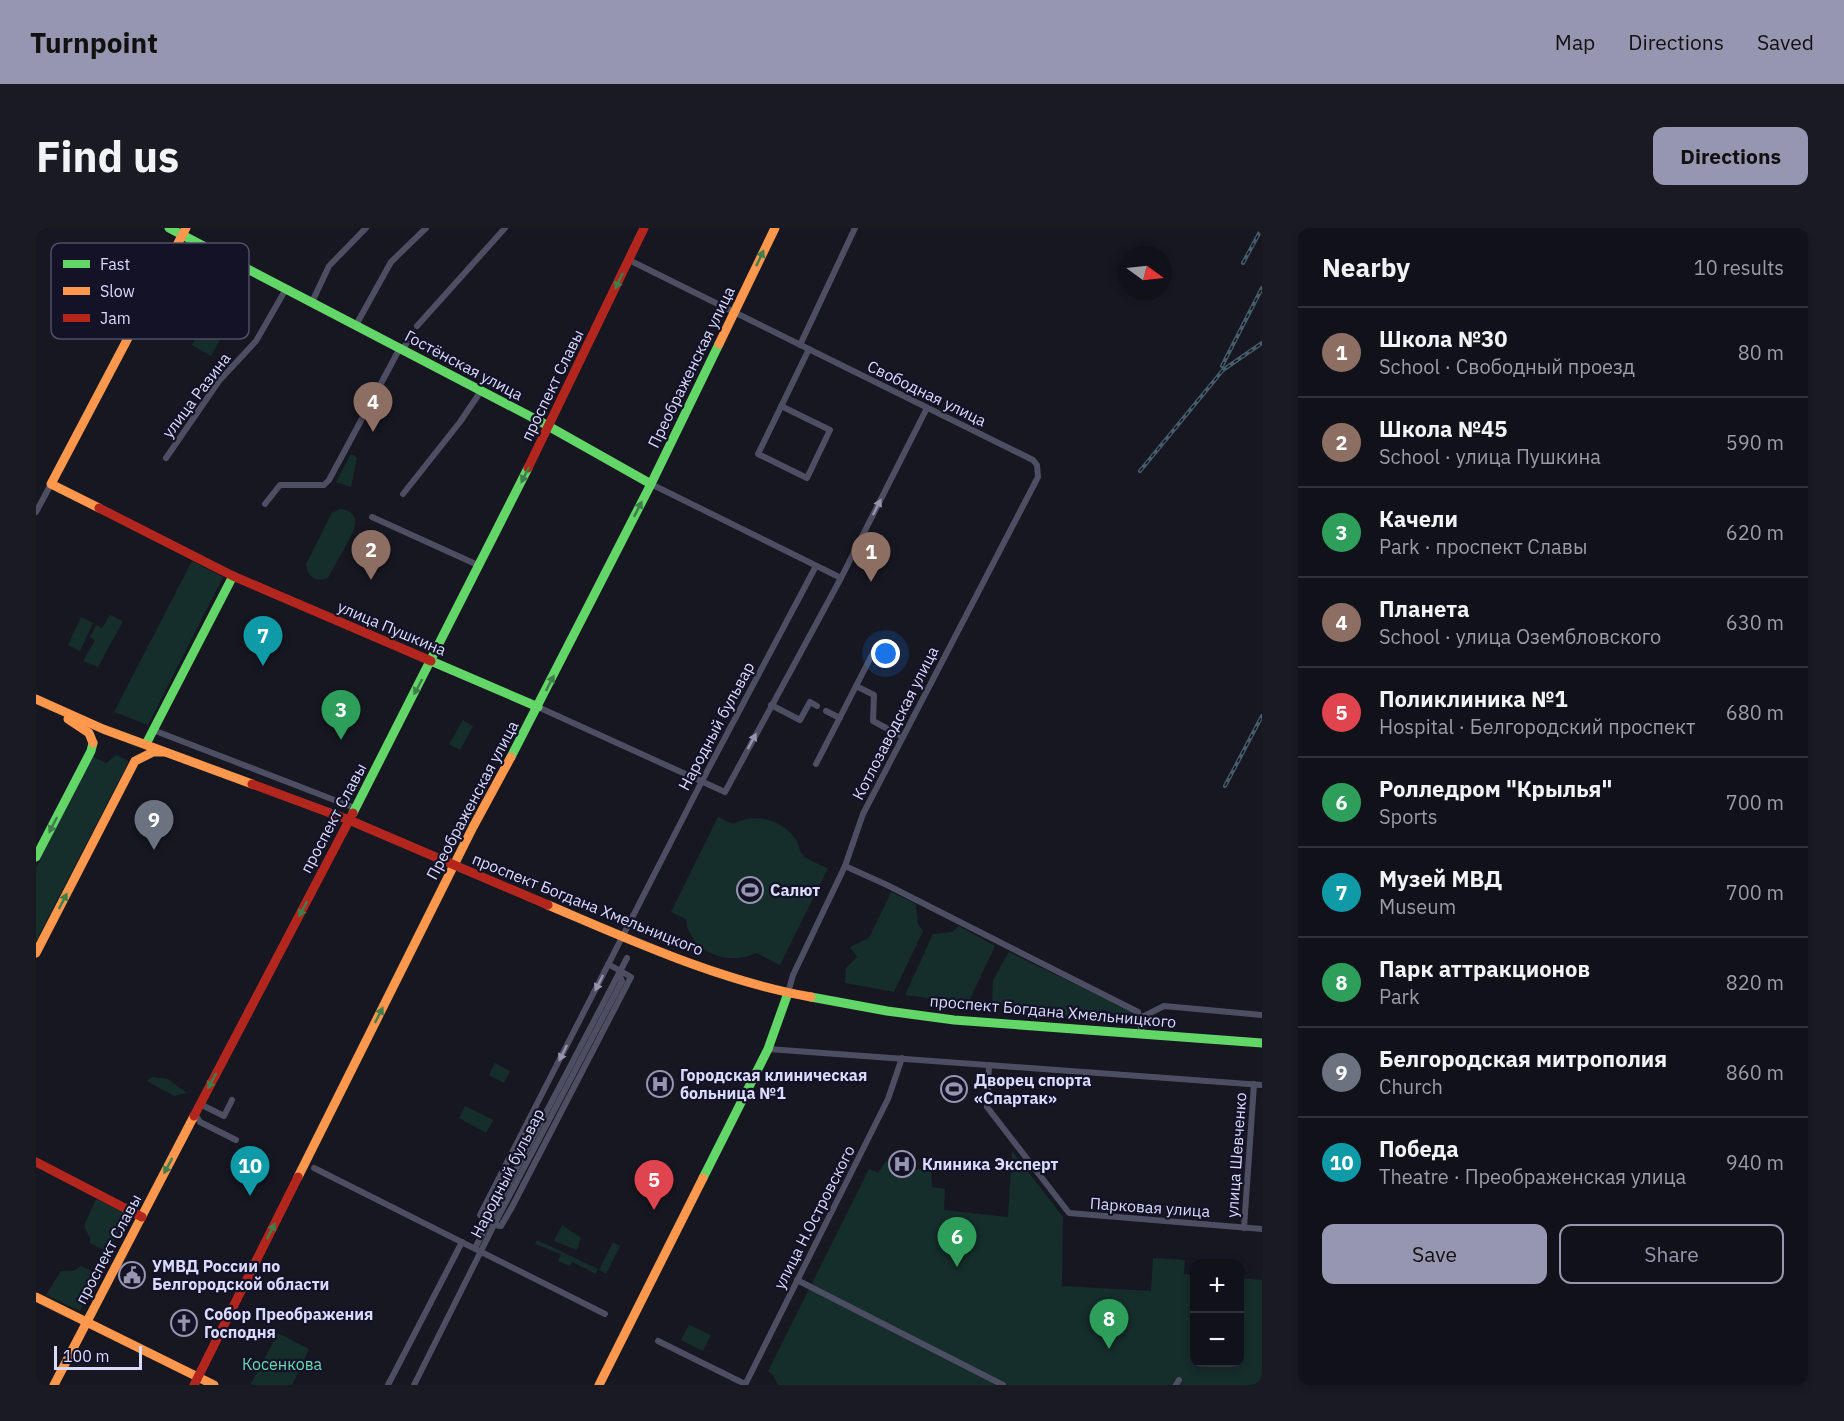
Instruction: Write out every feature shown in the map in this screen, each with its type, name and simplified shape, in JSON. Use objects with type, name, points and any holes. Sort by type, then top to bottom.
[{"type":"main road","name":"Гостёнская улица","points":[[169,228],[184,231],[205,243]]},
{"type":"main road","name":"проспект Славы","points":[[54,1385],[432,661],[549,427],[644,228]]},
{"type":"main road","name":"Преображенская улица","points":[[196,1381],[473,826],[538,707],[651,484],[775,228]]},
{"type":"main road","name":"Гостёнская улица","points":[[249,268],[549,427],[651,484]]},
{"type":"main road","points":[[51,484],[127,339]]},
{"type":"main road","name":"улица Пушкина","points":[[51,484],[232,576],[538,707]]},
{"type":"main road","points":[[146,744],[232,576]]},
{"type":"main road","points":[[36,857],[93,743],[89,733],[40,701]]},
{"type":"main road","name":"проспект Богдана Хмельницкого","points":[[40,701],[104,729],[349,820],[622,937],[693,964],[791,994],[954,1020],[1262,1043]]},
{"type":"main road","points":[[36,953],[135,761],[153,752],[169,752]]},
{"type":"main road","points":[[599,1385],[768,1050],[791,994]]},
{"type":"main road","points":[[36,1162],[142,1217]]},
{"type":"main road","points":[[36,1297],[196,1381],[214,1385]]},
{"type":"street","points":[[312,302],[329,266],[366,228]]},
{"type":"street","points":[[356,325],[391,262],[426,228]]},
{"type":"street","points":[[417,326],[505,228]]},
{"type":"street","points":[[800,345],[855,228]]},
{"type":"street","name":"Свободная улица","points":[[629,260],[1033,460],[1038,470]]},
{"type":"street","name":"улица Разина","points":[[166,458],[219,381],[256,341],[286,289]]},
{"type":"street","points":[[265,504],[280,485],[324,485],[329,480],[400,348],[405,346],[413,333]]},
{"type":"street","points":[[781,406],[830,430],[807,478],[758,454],[781,406],[809,349]]},
{"type":"street","points":[[403,494],[460,422],[481,391]]},
{"type":"street","points":[[817,706],[810,702],[800,720],[771,705],[841,578],[927,408]]},
{"type":"street","name":"Котлозаводская улица","points":[[791,994],[797,966],[845,866],[863,814],[1038,477],[1038,470]]},
{"type":"street","points":[[36,512],[51,484]]},
{"type":"street","name":"Гостёнская улица","points":[[651,484],[841,578]]},
{"type":"street","points":[[372,517],[480,566]]},
{"type":"street","name":"Народный бульвар","points":[[494,1224],[480,1215],[702,781],[816,566]]},
{"type":"street","points":[[816,764],[875,649]]},
{"type":"street","points":[[856,686],[874,695],[873,721],[903,737]]},
{"type":"street","name":"улица Пушкина","points":[[538,707],[725,792],[771,705]]},
{"type":"street","points":[[826,711],[840,718]]},
{"type":"street","points":[[153,730],[355,808]]},
{"type":"street","points":[[845,866],[1112,997],[1138,1012],[1142,1033]]},
{"type":"street","points":[[475,1248],[494,1224],[627,958]]},
{"type":"street","points":[[608,964],[620,973]]},
{"type":"street","name":"Народный бульвар","points":[[414,1385],[494,1224],[631,977],[620,973]]},
{"type":"street","points":[[1140,1018],[1164,1006],[1262,1015]]},
{"type":"street","points":[[768,1050],[1262,1085]]},
{"type":"street","name":"улица Н.Островского","points":[[745,1384],[888,1100],[902,1058]]},
{"type":"street","name":"Парковая улица","points":[[989,1065],[987,1107],[1069,1213],[1262,1229]]},
{"type":"street","name":"улица Шевченко","points":[[1244,1228],[1254,1084]]},
{"type":"street","points":[[200,1104],[224,1116],[232,1100]]},
{"type":"street","points":[[195,1114],[200,1122],[236,1140]]},
{"type":"street","points":[[314,1168],[605,1314]]},
{"type":"street","name":"Народный бульвар","points":[[388,1385],[462,1242]]},
{"type":"street","points":[[797,1280],[1003,1385]]},
{"type":"street","points":[[658,1341],[745,1384]]},
{"type":"green space","points":[[195,339],[220,339],[211,356],[192,345]]},
{"type":"green space","points":[[350,455],[357,458],[351,487],[336,482]]},
{"type":"green space","points":[[340,509],[354,516],[354,530],[328,578],[320,580],[313,578],[306,564],[332,513]]},
{"type":"green space","points":[[192,561],[223,577],[148,725],[114,712]]},
{"type":"green space","points":[[110,615],[123,621],[98,667],[83,661],[95,641],[90,637],[96,625],[102,628]]},
{"type":"green space","points":[[81,617],[93,623],[80,651],[68,645]]},
{"type":"green space","points":[[463,720],[473,726],[460,750],[449,744]]},
{"type":"green space","points":[[116,755],[129,761],[36,941],[36,868],[92,756],[106,763]]},
{"type":"green space","name":"Салют","points":[[718,817],[733,824],[757,818],[781,825],[797,841],[804,856],[828,868],[780,965],[756,953],[734,958],[712,954],[694,940],[686,919],[671,912]]},
{"type":"green space","points":[[891,892],[916,904],[918,924],[923,931],[894,992],[845,983],[846,968],[857,957],[850,947],[869,938]]},
{"type":"green space","points":[[959,926],[995,946],[968,1003],[905,995],[933,934],[952,932]]},
{"type":"green space","points":[[1009,952],[1133,1012],[1125,1017],[1102,1009],[1099,1019],[1035,1013],[1016,1007],[992,1005],[993,980]]},
{"type":"green space","points":[[495,1063],[510,1071],[504,1083],[489,1075]]},
{"type":"green space","points":[[152,1077],[168,1079],[187,1093],[174,1096],[147,1081]]},
{"type":"green space","points":[[465,1106],[493,1120],[486,1133],[459,1118]]},
{"type":"green space","points":[[1012,1151],[1063,1217],[1062,1286],[1151,1291],[1153,1258],[1185,1260],[1184,1274],[1190,1275],[1190,1367],[1244,1367],[1244,1278],[1262,1280],[1262,1385],[778,1385],[768,1371],[869,1169],[878,1173],[886,1161],[900,1171],[931,1168],[932,1187],[945,1189],[944,1210],[1008,1217]]},
{"type":"green space","points":[[96,1199],[128,1214],[108,1252],[90,1243],[84,1226]]},
{"type":"green space","points":[[562,1225],[581,1238],[577,1250],[554,1241]]},
{"type":"green space","points":[[537,1240],[598,1269],[596,1274],[572,1262],[570,1266],[558,1261],[561,1254],[535,1244]]},
{"type":"green space","points":[[613,1242],[620,1246],[606,1274],[599,1270]]},
{"type":"green space","points":[[81,1266],[98,1274],[80,1311],[46,1295],[61,1271],[74,1271]]},
{"type":"green space","points":[[689,1325],[711,1335],[703,1351],[681,1340]]},
{"type":"green space","name":"Косенкова","points":[[278,1333],[309,1349],[292,1385],[252,1385],[257,1372],[263,1369],[261,1365]]},
{"type":"railway","points":[[1243,263],[1262,228]]},
{"type":"railway","points":[[1222,366],[1262,288]]},
{"type":"railway","points":[[1140,471],[1223,370],[1262,343]]},
{"type":"railway","points":[[1225,786],[1262,716]]},
{"type":"traffic: fast","points":[[169,228],[198,243]]},
{"type":"traffic: fast","points":[[249,270],[541,422],[651,484]]},
{"type":"traffic: fast","points":[[511,757],[651,484],[719,344]]},
{"type":"traffic: fast","points":[[353,813],[528,468]]},
{"type":"traffic: fast","points":[[146,744],[233,576]]},
{"type":"traffic: fast","points":[[431,661],[538,707]]},
{"type":"traffic: fast","points":[[36,857],[93,743]]},
{"type":"traffic: fast","points":[[703,1178],[768,1049],[788,993]]},
{"type":"traffic: fast","points":[[811,997],[954,1020],[1262,1043]]},
{"type":"traffic: slow","points":[[178,243],[186,228]]},
{"type":"traffic: slow","points":[[719,344],[775,228]]},
{"type":"traffic: slow","points":[[99,508],[51,484],[127,339]]},
{"type":"traffic: slow","points":[[36,699],[103,729],[252,784]]},
{"type":"traffic: slow","points":[[68,719],[89,733],[93,743]]},
{"type":"traffic: slow","points":[[36,953],[135,761],[153,752],[163,752]]},
{"type":"traffic: slow","points":[[298,1177],[473,827],[511,757]]},
{"type":"traffic: slow","points":[[548,905],[645,946],[710,970],[743,981],[811,997]]},
{"type":"traffic: slow","points":[[54,1385],[194,1116]]},
{"type":"traffic: slow","points":[[599,1385],[703,1178]]},
{"type":"traffic: slow","points":[[36,1297],[214,1385]]},
{"type":"traffic: jam","points":[[528,468],[644,228]]},
{"type":"traffic: jam","points":[[99,508],[233,576],[431,661]]},
{"type":"traffic: jam","points":[[252,784],[349,820],[548,905]]},
{"type":"traffic: jam","points":[[194,1116],[353,813]]},
{"type":"traffic: jam","points":[[36,1162],[142,1217]]},
{"type":"traffic: jam","points":[[194,1385],[298,1177]]},
{"type":"place","name":"Планета","points":[[373,432]]},
{"type":"place","name":"Школа №45","points":[[371,580]]},
{"type":"place","name":"Школа №30","points":[[871,582]]},
{"type":"place","name":"Музей МВД","points":[[263,666]]},
{"type":"place","name":"Качели","points":[[341,740]]},
{"type":"place","name":"Белгородская митрополия","points":[[154,850]]},
{"type":"place","name":"Салют","points":[[750,890]]},
{"type":"place","name":"Городская клиническая больница №1","points":[[660,1084]]},
{"type":"place","name":"Дворец спорта «Спартак»","points":[[954,1089]]},
{"type":"place","name":"Клиника Эксперт","points":[[902,1164]]},
{"type":"place","name":"Победа","points":[[250,1196]]},
{"type":"place","name":"Поликлиника №1","points":[[654,1210]]},
{"type":"place","name":"Ролледром \"Крылья\"","points":[[957,1267]]},
{"type":"place","name":"УМВД России по Белгородской области","points":[[132,1275]]},
{"type":"place","name":"Собор Преображения Господня","points":[[184,1323]]},
{"type":"place","name":"Парк аттракционов","points":[[1109,1349]]}]
